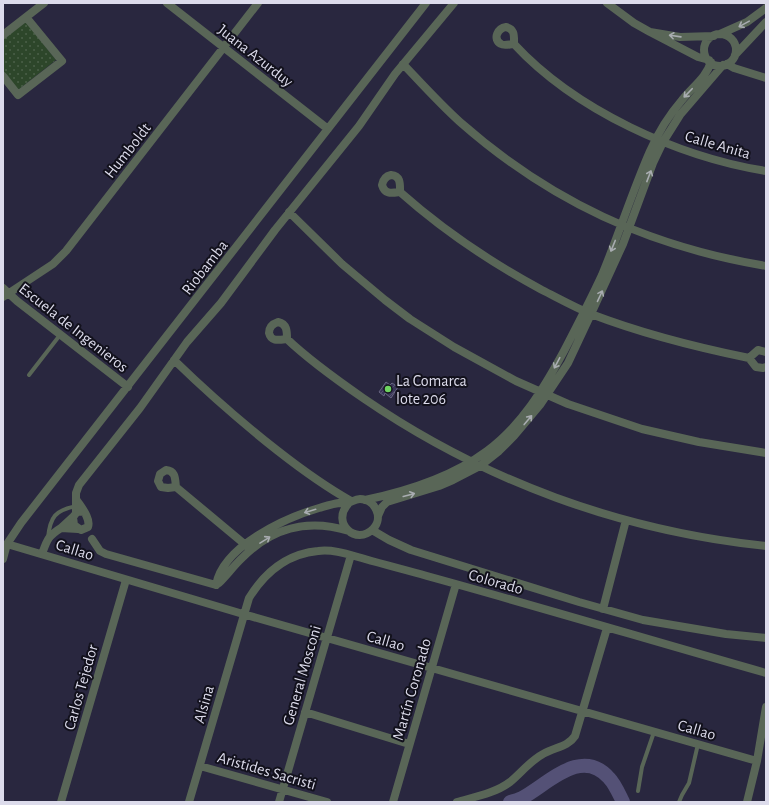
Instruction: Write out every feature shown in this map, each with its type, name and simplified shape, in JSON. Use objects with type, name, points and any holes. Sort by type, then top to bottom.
[{"type":"street","points":[[3,35],[44,3]]},
{"type":"street","name":"Juana Azurduy","points":[[167,3],[328,129]]},
{"type":"street","name":"Humboldt","points":[[5,293],[53,264],[66,251],[258,3]]},
{"type":"street","name":"Riobamba","points":[[3,559],[4,542],[21,523],[128,387],[426,3]]},
{"type":"street","points":[[216,585],[100,551],[92,539],[74,525],[77,509],[76,493],[79,485],[140,408],[188,342],[221,303],[289,212],[335,157],[404,64],[454,3]]},
{"type":"street","points":[[607,3],[650,32],[698,57],[715,64],[725,64],[766,78]]},
{"type":"street","points":[[216,585],[222,568],[245,544],[289,518],[329,505],[350,503],[360,499],[365,500],[389,494],[439,478],[471,462],[488,450],[513,428],[568,363],[588,312],[624,244],[625,227],[659,140],[671,114],[703,78],[709,68],[710,61],[705,52],[707,42],[716,35],[747,22],[766,8]]},
{"type":"street","points":[[3,76],[18,95],[62,61],[26,17]]},
{"type":"street","points":[[659,140],[725,64],[730,62],[766,22]]},
{"type":"street","points":[[650,32],[680,37],[716,35],[728,36],[732,40],[736,50],[735,55]]},
{"type":"street","name":"Calle Anita","points":[[514,44],[538,67],[582,100],[608,115],[659,140],[711,158],[766,172]]},
{"type":"street","points":[[404,64],[434,97],[460,122],[505,159],[565,197],[625,227],[669,243],[701,252],[766,266]]},
{"type":"street","points":[[400,192],[453,236],[479,253],[528,282],[588,312],[679,343],[749,358],[756,367],[766,367]]},
{"type":"street","points":[[289,212],[342,264],[410,319],[454,347],[516,381],[576,406],[642,429],[699,442],[766,453]]},
{"type":"street","name":"Escuela de Ingenieros","points":[[5,293],[128,387]]},
{"type":"street","points":[[286,339],[324,370],[377,408],[430,440],[511,481],[582,507],[626,520],[708,538],[766,546]]},
{"type":"street","points":[[749,358],[758,350],[766,352]]},
{"type":"street","points":[[174,360],[237,419],[350,503]]},
{"type":"street","points":[[216,585],[251,550],[272,536],[287,529],[300,526],[318,525],[338,528],[358,535],[363,535],[372,530],[376,526],[382,507],[387,502],[453,480],[480,466],[499,451],[514,436],[544,393]]},
{"type":"street","points":[[176,487],[251,550]]},
{"type":"street","points":[[365,500],[374,506],[378,516]]},
{"type":"street","points":[[349,531],[343,524],[342,520],[343,511],[350,503]]},
{"type":"street","points":[[77,509],[89,520],[92,539]]},
{"type":"street","points":[[42,554],[48,538],[52,533],[61,528],[77,509]]},
{"type":"street","points":[[603,609],[626,520]]},
{"type":"street","points":[[61,528],[80,530],[88,527],[89,524]]},
{"type":"street","points":[[372,530],[389,540],[424,554],[643,620],[726,634],[766,638]]},
{"type":"street","name":"Callao","points":[[4,542],[126,580],[757,761]]},
{"type":"street","name":"Colorado","points":[[243,614],[248,598],[267,573],[296,555],[315,551],[331,551],[351,555],[456,584],[766,673]]},
{"type":"street","name":"General Mosconi","points":[[279,802],[351,555]]},
{"type":"street","name":"Carlos Tejedor","points":[[61,802],[126,580]]},
{"type":"street","name":"Martín Coronado","points":[[393,802],[456,584]]},
{"type":"street","name":"Alsina","points":[[189,802],[243,614]]},
{"type":"street","points":[[457,802],[490,792],[508,783],[544,753],[572,741],[583,711],[608,628]]},
{"type":"street","points":[[747,802],[757,761],[766,707]]},
{"type":"street","points":[[305,712],[410,744]]},
{"type":"street","name":"Aristides Sacristi","points":[[200,766],[326,802]]},
{"type":"lane","points":[[29,375],[61,335]]},
{"type":"lane","points":[[48,538],[49,526],[54,516],[68,507],[77,509]]},
{"type":"lane","points":[[638,791],[642,767],[655,731]]},
{"type":"lane","points":[[679,802],[689,783],[698,744]]},
{"type":"green space","points":[[26,22],[56,60],[18,90],[3,71],[3,39]]},
{"type":"building","name":"La Comarca lote 206","points":[[386,382],[390,385],[392,383],[398,387],[391,398],[385,393],[384,396],[379,392]]},
{"type":"waterway","points":[[510,802],[522,798],[564,771],[576,767],[587,766],[598,769],[609,778],[623,802]]},
{"type":"place","name":"La Comarca lote 206","points":[[388,389]]}]
